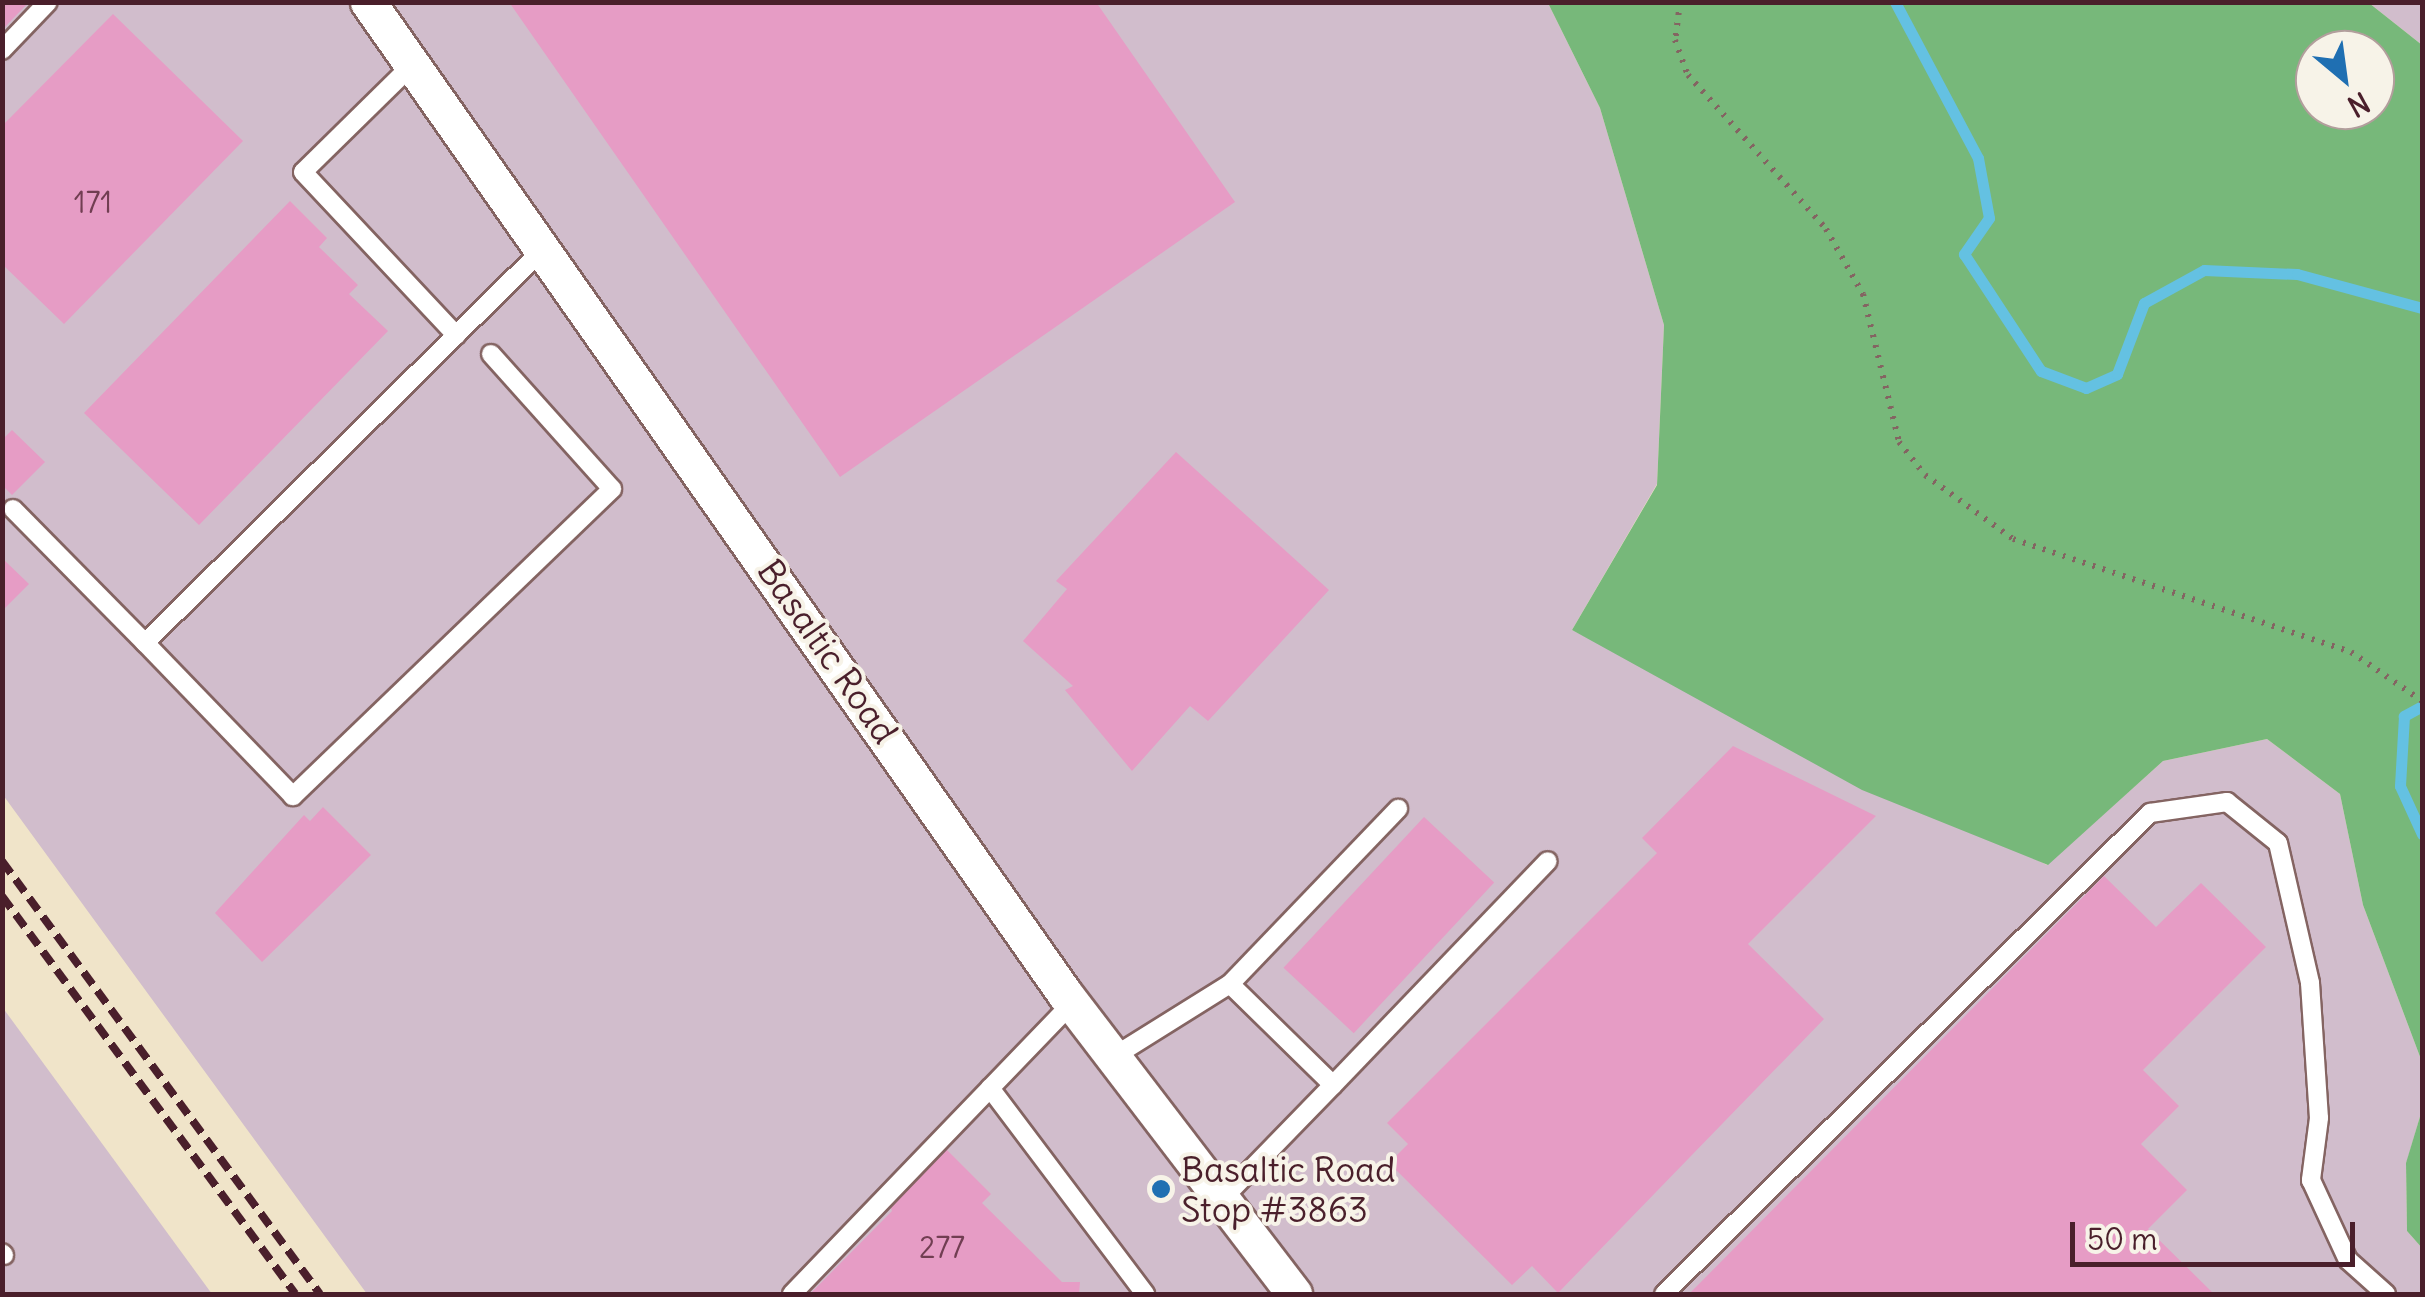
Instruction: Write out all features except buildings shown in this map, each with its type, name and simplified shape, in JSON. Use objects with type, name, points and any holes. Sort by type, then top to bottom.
[{"type":"street","name":"Basaltic Road","points":[[368,2],[1072,1003],[1294,1294]]},
{"type":"lane","points":[[2,50],[48,2]]},
{"type":"lane","points":[[413,64],[303,172],[456,335]]},
{"type":"lane","points":[[146,643],[544,248]]},
{"type":"lane","points":[[13,509],[293,796],[612,489],[490,354]]},
{"type":"lane","points":[[1664,1294],[2150,814],[2228,802],[2278,843],[2310,983],[2319,1118],[2311,1180],[2348,1260],[2386,1294]]},
{"type":"lane","points":[[1113,1057],[1230,984],[1398,809]]},
{"type":"lane","points":[[1221,1200],[1548,861]]},
{"type":"lane","points":[[1230,984],[1333,1084]]},
{"type":"lane","points":[[792,1294],[1072,1003]]},
{"type":"lane","points":[[990,1088],[1144,1294]]},
{"type":"path","points":[[1680,2],[1675,40],[1688,75],[1826,229],[1863,294],[1899,442],[1924,474],[2012,539],[2351,652],[2422,701]]},
{"type":"shaded area","points":[[2,3],[1548,3],[1600,108],[1664,325],[1657,484],[1572,630],[2047,865],[2163,761],[2267,739],[2340,794],[2363,905],[2422,1062],[2422,1110],[2406,1164],[2407,1231],[2422,1248],[2422,1294],[367,1294],[3,795]]},
{"type":"shaded area","points":[[2369,3],[2422,3],[2422,45]]},
{"type":"shaded area","points":[[3,1008],[212,1294],[3,1294]]},
{"type":"green space","points":[[1548,3],[2369,3],[2422,45],[2422,1062],[2363,905],[2340,794],[2267,739],[2163,761],[2048,865],[1862,790],[1572,630],[1657,485],[1664,325],[1600,108]]},
{"type":"green space","points":[[2422,1110],[2422,1248],[2407,1231],[2406,1163]]},
{"type":"waterway","points":[[1895,2],[1978,158],[1989,218],[1964,254],[2041,371],[2086,388],[2117,374],[2144,303],[2204,270],[2297,274],[2422,308]]},
{"type":"waterway","points":[[2422,706],[2404,716],[2400,786],[2422,834]]},
{"type":"railway","points":[[2,861],[320,1294]]},
{"type":"railway","points":[[2,896],[295,1294]]},
{"type":"place","name":"Basaltic Road Stop #3863","points":[[1161,1189]]}]
